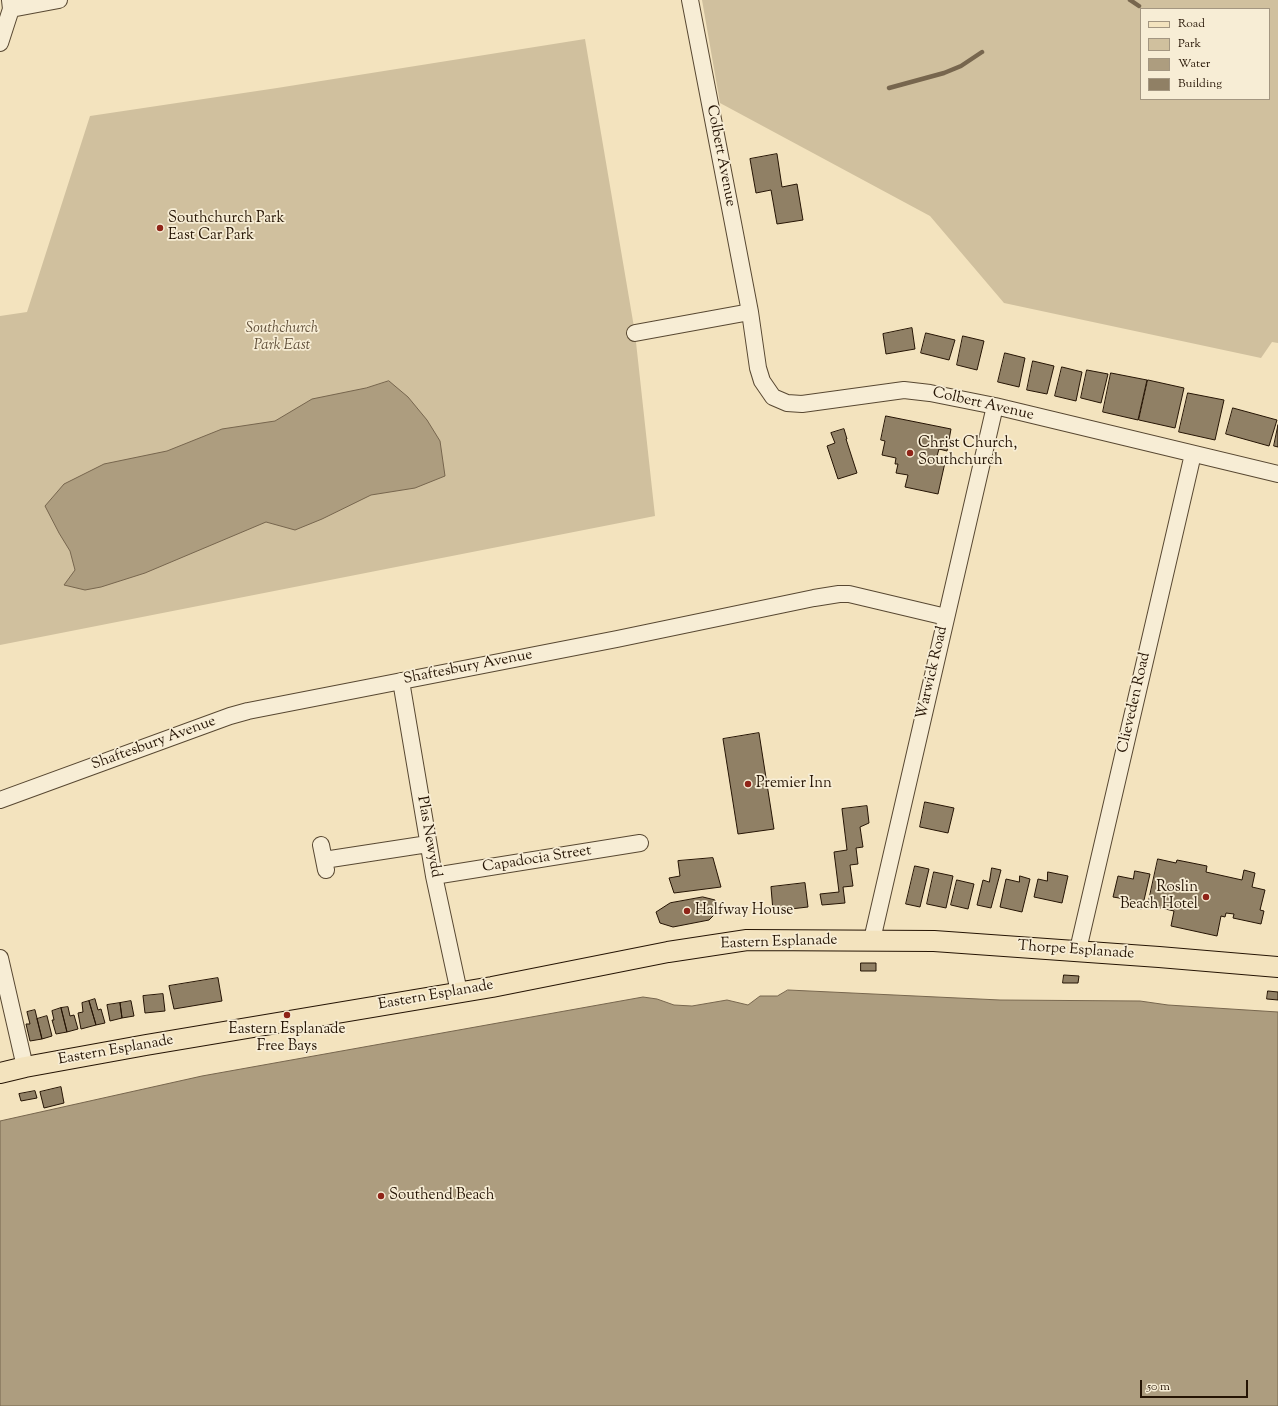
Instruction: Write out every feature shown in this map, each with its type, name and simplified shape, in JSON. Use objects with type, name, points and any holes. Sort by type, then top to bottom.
[{"type":"main road","name":"Thorpe Esplanade","points":[[873,940],[934,941],[1278,967]]},
{"type":"main road","name":"Eastern Esplanade","points":[[0,1073],[25,1067],[154,1044],[459,992],[668,952],[739,941],[873,940]]},
{"type":"street","points":[[0,43],[10,4],[60,0]]},
{"type":"street","name":"Colbert Avenue","points":[[690,0],[750,312],[758,368],[762,381],[773,397],[788,403],[802,404],[912,390],[995,406],[1278,474]]},
{"type":"street","points":[[635,333],[750,312]]},
{"type":"street","name":"Warwick Road","points":[[873,940],[995,406]]},
{"type":"street","name":"Clieveden Road","points":[[1080,952],[1080,941],[1193,454]]},
{"type":"street","name":"Shaftesbury Avenue","points":[[0,800],[242,713],[839,594],[859,596],[946,617]]},
{"type":"street","name":"Plas Newydd","points":[[401,681],[428,844],[459,992]]},
{"type":"street","name":"Capadocia Street","points":[[434,876],[640,843]]},
{"type":"street","points":[[324,859],[428,844]]},
{"type":"street","points":[[0,958],[25,1067]]},
{"type":"green space","points":[[702,0],[1278,0],[1278,343],[1272,342],[1261,358],[1004,303],[930,216],[720,103]]},
{"type":"green space","name":"Southchurch Park East","points":[[585,39],[635,333],[655,516],[0,645],[0,316],[27,312],[90,116]]},
{"type":"water","points":[[389,381],[408,397],[427,420],[440,441],[445,476],[415,488],[371,495],[322,519],[295,530],[266,522],[145,573],[101,587],[85,590],[64,585],[75,570],[70,551],[45,506],[64,484],[104,464],[167,451],[222,429],[275,421],[312,399],[366,388]]},
{"type":"water","points":[[788,990],[1000,1000],[1140,1001],[1168,1005],[1278,1012],[1278,1406],[0,1406],[0,1121],[202,1076],[643,997],[657,999],[674,1005],[692,1006],[727,1000],[748,1005],[760,996],[777,996]]},
{"type":"building","points":[[777,154],[782,187],[797,184],[803,220],[777,224],[771,190],[756,193],[750,159]]},
{"type":"building","points":[[912,328],[915,349],[886,354],[883,334]]},
{"type":"building","points":[[926,333],[955,340],[949,360],[921,353]]},
{"type":"building","points":[[963,336],[984,341],[977,370],[957,365]]},
{"type":"building","points":[[1005,353],[1025,358],[1019,387],[998,382]]},
{"type":"building","points":[[1033,361],[1054,366],[1047,394],[1027,390]]},
{"type":"building","points":[[1062,367],[1082,372],[1076,401],[1055,396]]},
{"type":"building","points":[[1087,370],[1108,374],[1101,403],[1081,398]]},
{"type":"building","points":[[1111,373],[1147,380],[1138,420],[1103,412]]},
{"type":"building","points":[[1148,380],[1184,388],[1175,428],[1139,420]]},
{"type":"building","points":[[1188,393],[1224,400],[1215,440],[1179,432]]},
{"type":"building","points":[[1233,408],[1277,420],[1269,446],[1226,434]]},
{"type":"building","name":"Christ Church, Southchurch","points":[[886,416],[951,429],[947,451],[939,449],[937,456],[946,458],[938,494],[905,487],[908,475],[896,473],[898,464],[895,464],[896,458],[882,455],[885,441],[881,440]]},
{"type":"building","points":[[1278,425],[1278,447],[1274,446]]},
{"type":"building","points":[[844,429],[857,473],[838,479],[827,446],[835,443],[831,433]]},
{"type":"building","name":"Premier Inn","points":[[759,733],[774,829],[738,834],[723,739]]},
{"type":"building","points":[[925,802],[954,808],[948,833],[920,827]]},
{"type":"building","points":[[867,806],[869,823],[860,827],[863,847],[856,848],[858,864],[850,865],[853,886],[843,887],[845,903],[822,905],[820,894],[839,892],[834,852],[847,850],[842,809]]},
{"type":"building","points":[[713,858],[721,887],[674,893],[669,878],[680,876],[678,861]]},
{"type":"building","name":"Roslin Beach Hotel","points":[[1158,859],[1176,863],[1177,860],[1207,866],[1206,872],[1242,880],[1244,870],[1255,873],[1252,887],[1265,890],[1260,910],[1264,911],[1261,924],[1233,918],[1234,914],[1226,913],[1225,917],[1221,916],[1217,936],[1171,926],[1174,911],[1148,905]]},
{"type":"building","points":[[915,866],[929,869],[920,907],[906,904]]},
{"type":"building","points":[[992,868],[1001,870],[991,908],[977,905],[983,880],[989,882]]},
{"type":"building","points":[[1135,871],[1150,874],[1142,909],[1130,907],[1131,900],[1113,897],[1118,876],[1133,879]]},
{"type":"building","points":[[934,872],[953,876],[946,908],[927,904]]},
{"type":"building","points":[[1048,872],[1068,876],[1062,903],[1034,897],[1038,879],[1047,881]]},
{"type":"building","points":[[1020,876],[1030,879],[1022,912],[1000,907],[1006,879],[1019,882]]},
{"type":"building","points":[[957,880],[974,884],[968,909],[951,905]]},
{"type":"building","points":[[805,883],[808,907],[773,911],[771,887]]},
{"type":"building","name":"Halfway House","points":[[703,897],[715,900],[718,911],[709,920],[673,927],[660,923],[656,912],[670,903]]},
{"type":"building","points":[[861,963],[876,963],[876,971],[861,971]]},
{"type":"building","points":[[1064,975],[1079,976],[1078,983],[1063,983]]},
{"type":"building","points":[[218,978],[222,1001],[174,1009],[169,986]]},
{"type":"building","points":[[1268,991],[1278,992],[1278,1000],[1267,999]]},
{"type":"building","points":[[163,994],[165,1011],[145,1013],[143,996]]},
{"type":"building","points":[[95,999],[98,1010],[101,1009],[105,1023],[96,1025],[89,1001]]},
{"type":"building","points":[[89,1001],[96,1025],[81,1029],[78,1013],[83,1012],[82,1003]]},
{"type":"building","points":[[131,1001],[134,1016],[122,1018],[120,1003]]},
{"type":"building","points":[[120,1003],[122,1018],[110,1021],[107,1005]]},
{"type":"building","points":[[68,1007],[70,1016],[74,1015],[78,1029],[67,1032],[61,1008]]},
{"type":"building","points":[[61,1008],[67,1032],[56,1034],[52,1020],[54,1020],[52,1011]]},
{"type":"building","points":[[35,1010],[42,1039],[30,1041],[26,1024],[30,1024],[27,1012]]},
{"type":"building","points":[[47,1016],[52,1036],[42,1039],[37,1019]]},
{"type":"building","points":[[61,1087],[64,1103],[44,1108],[40,1092]]},
{"type":"building","points":[[35,1091],[37,1098],[21,1101],[19,1094]]},
{"type":"waterway","points":[[1130,0],[1139,6]]},
{"type":"waterway","points":[[889,88],[944,73],[961,66],[982,52]]},
{"type":"place","name":"Southchurch Park East Car Park","points":[[160,228]]},
{"type":"place","name":"Christ Church, Southchurch","points":[[910,453]]},
{"type":"place","name":"Premier Inn","points":[[748,784]]},
{"type":"place","name":"Roslin Beach Hotel","points":[[1206,897]]},
{"type":"place","name":"Halfway House","points":[[687,911]]},
{"type":"place","name":"Eastern Esplanade Free Bays","points":[[287,1015]]},
{"type":"place","name":"Southend Beach","points":[[381,1196]]}]
